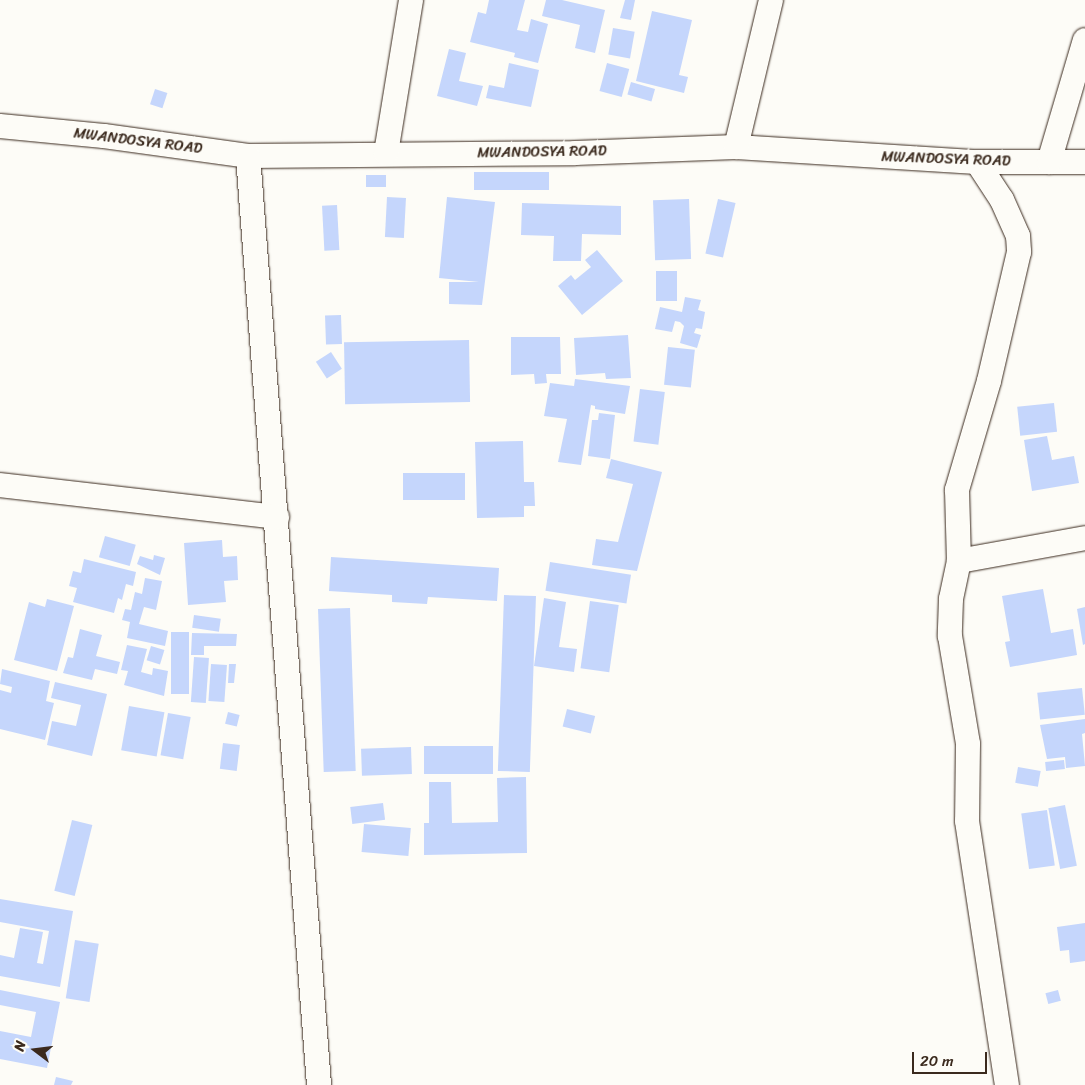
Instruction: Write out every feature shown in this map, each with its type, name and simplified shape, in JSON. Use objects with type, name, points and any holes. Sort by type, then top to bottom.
[{"type":"street","points":[[386,153],[411,0]]},
{"type":"street","points":[[736,147],[771,0]]},
{"type":"street","points":[[1049,162],[1085,40]]},
{"type":"street","name":"MWANDOSYA ROAD","points":[[0,126],[104,136],[248,156],[386,153],[575,153],[736,147],[977,162],[1085,162]]},
{"type":"street","points":[[248,156],[320,1085]]},
{"type":"street","points":[[977,162],[1002,200],[1018,236],[1019,252],[989,381],[957,490],[959,561],[951,599],[950,636],[968,744],[968,821],[1007,1085]]},
{"type":"street","points":[[0,485],[277,517]]},
{"type":"street","points":[[959,561],[1085,538]]},
{"type":"building","points":[[489,0],[525,0],[517,30],[528,32],[531,19],[548,24],[538,63],[514,57],[515,53],[470,42],[478,12],[486,14]]},
{"type":"building","points":[[546,0],[562,0],[605,10],[595,53],[575,48],[580,25],[542,16]]},
{"type":"building","points":[[625,0],[635,0],[631,20],[620,18]]},
{"type":"building","points":[[652,11],[692,20],[679,75],[688,77],[684,93],[636,81]]},
{"type":"building","points":[[613,28],[635,32],[630,58],[608,55]]},
{"type":"building","points":[[449,49],[466,53],[459,81],[483,86],[477,106],[437,96]]},
{"type":"building","points":[[509,63],[539,70],[531,107],[486,98],[489,85],[504,88]]},
{"type":"building","points":[[607,63],[629,69],[622,97],[599,91]]},
{"type":"building","points":[[631,82],[655,89],[651,101],[627,94]]},
{"type":"building","points":[[155,89],[167,93],[162,108],[150,104]]},
{"type":"building","points":[[474,172],[549,172],[549,190],[474,190]]},
{"type":"building","points":[[366,175],[386,175],[386,187],[366,187]]},
{"type":"building","points":[[387,197],[406,198],[404,238],[385,237]]},
{"type":"building","points":[[447,197],[495,202],[482,305],[449,304],[449,282],[479,282],[439,278]]},
{"type":"building","points":[[689,199],[691,259],[655,260],[653,200]]},
{"type":"building","points":[[718,199],[736,203],[723,258],[705,254]]},
{"type":"building","points":[[522,203],[621,206],[621,235],[582,234],[581,261],[553,261],[554,236],[521,235]]},
{"type":"building","points":[[337,205],[339,250],[324,251],[322,206]]},
{"type":"building","points":[[597,250],[623,281],[582,315],[558,286],[571,275],[575,280],[591,267],[585,260]]},
{"type":"building","points":[[656,271],[677,271],[677,301],[656,301]]},
{"type":"building","points":[[685,297],[701,300],[698,310],[705,312],[702,329],[696,328],[694,333],[701,335],[697,348],[680,343],[684,326],[680,322],[675,321],[672,332],[655,329],[660,307],[682,312]]},
{"type":"building","points":[[341,315],[342,344],[326,345],[325,316]]},
{"type":"building","points":[[628,335],[631,378],[606,379],[605,373],[576,375],[574,338]]},
{"type":"building","points":[[511,337],[560,337],[561,374],[546,374],[547,383],[535,384],[534,374],[511,375]]},
{"type":"building","points":[[469,340],[470,402],[345,404],[344,342]]},
{"type":"building","points":[[668,347],[695,350],[691,388],[664,385]]},
{"type":"building","points":[[331,352],[342,369],[327,379],[316,362]]},
{"type":"building","points":[[575,379],[630,386],[625,414],[595,409],[595,406],[591,405],[581,465],[558,462],[567,419],[544,416],[550,383],[574,386]]},
{"type":"building","points":[[640,389],[665,392],[658,445],[634,442]]},
{"type":"building","points":[[1054,403],[1057,432],[1020,436],[1017,407]]},
{"type":"building","points":[[599,413],[615,415],[610,459],[588,456],[592,420],[598,420]]},
{"type":"building","points":[[1047,436],[1052,460],[1074,456],[1079,483],[1032,491],[1024,440]]},
{"type":"building","points":[[523,441],[524,482],[534,482],[535,506],[524,506],[524,517],[477,518],[475,442]]},
{"type":"building","points":[[611,459],[662,472],[637,571],[592,565],[596,539],[618,542],[633,484],[606,478]]},
{"type":"building","points":[[403,473],[465,473],[465,500],[403,500]]},
{"type":"building","points":[[105,536],[136,545],[130,566],[99,557]]},
{"type":"building","points":[[222,540],[223,557],[237,556],[238,580],[224,581],[226,602],[188,605],[184,543]]},
{"type":"building","points":[[154,555],[165,558],[160,575],[137,564],[140,556],[153,560]]},
{"type":"building","points":[[331,557],[499,568],[497,601],[428,597],[427,604],[392,602],[392,595],[329,591]]},
{"type":"building","points":[[84,559],[136,572],[133,586],[126,584],[122,600],[118,598],[114,613],[73,602],[77,588],[69,586],[73,571],[81,573]]},
{"type":"building","points":[[550,562],[631,575],[626,603],[545,591]]},
{"type":"building","points":[[145,578],[162,581],[156,610],[144,607],[139,624],[168,631],[165,646],[127,638],[130,622],[122,620],[125,609],[131,610],[135,592],[142,594]]},
{"type":"building","points":[[1043,589],[1051,633],[1073,629],[1077,655],[1010,667],[1005,642],[1010,641],[1002,596]]},
{"type":"building","points":[[504,595],[536,596],[530,772],[498,771]]},
{"type":"building","points":[[544,598],[566,602],[559,647],[577,649],[574,672],[534,666]]},
{"type":"building","points":[[47,599],[74,606],[57,671],[14,660],[29,602],[45,607]]},
{"type":"building","points":[[590,601],[619,605],[609,672],[581,668]]},
{"type":"building","points":[[1085,607],[1085,644],[1083,645],[1077,609]]},
{"type":"building","points":[[350,608],[356,771],[324,772],[318,609]]},
{"type":"building","points":[[194,615],[221,619],[219,632],[192,628]]},
{"type":"building","points":[[80,629],[102,635],[96,656],[120,662],[117,674],[95,669],[92,680],[63,673],[68,657],[73,658]]},
{"type":"building","points":[[171,632],[189,632],[189,694],[171,694]]},
{"type":"building","points":[[192,633],[237,634],[236,646],[204,646],[204,655],[191,655]]},
{"type":"building","points":[[127,645],[147,649],[141,672],[152,675],[153,668],[168,671],[164,696],[124,685],[128,671],[121,670]]},
{"type":"building","points":[[151,646],[164,650],[160,664],[147,660]]},
{"type":"building","points":[[194,657],[209,658],[206,703],[191,702]]},
{"type":"building","points":[[211,664],[227,665],[224,702],[208,701]]},
{"type":"building","points":[[229,664],[236,664],[234,683],[228,683]]},
{"type":"building","points":[[2,669],[50,681],[46,701],[54,703],[45,740],[0,729],[0,690],[11,693],[12,687],[0,684]]},
{"type":"building","points":[[55,682],[107,694],[92,756],[47,745],[52,721],[76,726],[81,705],[51,698]]},
{"type":"building","points":[[1082,688],[1085,715],[1040,720],[1037,693]]},
{"type":"building","points":[[129,706],[164,712],[157,757],[121,750]]},
{"type":"building","points":[[567,709],[595,716],[591,733],[563,726]]},
{"type":"building","points":[[228,712],[240,715],[237,727],[225,724]]},
{"type":"building","points":[[168,713],[191,717],[183,759],[161,755]]},
{"type":"building","points":[[1085,719],[1085,733],[1082,734],[1085,766],[1066,768],[1065,757],[1047,759],[1040,725]]},
{"type":"building","points":[[223,743],[240,745],[237,771],[220,769]]},
{"type":"building","points":[[424,746],[493,746],[493,774],[424,774]]},
{"type":"building","points":[[411,747],[412,774],[362,776],[361,749]]},
{"type":"building","points":[[1064,760],[1065,769],[1046,771],[1045,762]]},
{"type":"building","points":[[1018,767],[1041,771],[1038,787],[1015,783]]},
{"type":"building","points":[[526,777],[527,853],[424,855],[424,823],[429,823],[429,782],[451,782],[452,823],[498,822],[497,778]]},
{"type":"building","points":[[383,803],[385,820],[352,824],[350,807]]},
{"type":"building","points":[[1065,805],[1077,866],[1060,869],[1048,808]]},
{"type":"building","points":[[1047,810],[1055,865],[1029,869],[1021,814]]},
{"type":"building","points":[[72,820],[92,825],[75,896],[54,891]]},
{"type":"building","points":[[364,824],[411,828],[408,856],[362,852]]},
{"type":"building","points":[[0,899],[73,911],[60,987],[0,976],[0,955],[14,958],[20,928],[43,932],[37,963],[43,964],[49,931],[0,922]]},
{"type":"building","points":[[1085,923],[1085,961],[1070,963],[1069,950],[1060,951],[1057,927]]},
{"type":"building","points":[[75,940],[99,944],[89,1002],[66,998]]},
{"type":"building","points":[[0,990],[60,1002],[47,1068],[0,1059],[0,1031],[31,1037],[36,1012],[0,1005]]},
{"type":"building","points":[[1058,990],[1061,1001],[1048,1004],[1045,993]]},
{"type":"building","points":[[56,1077],[73,1081],[71,1085],[54,1085]]}]
